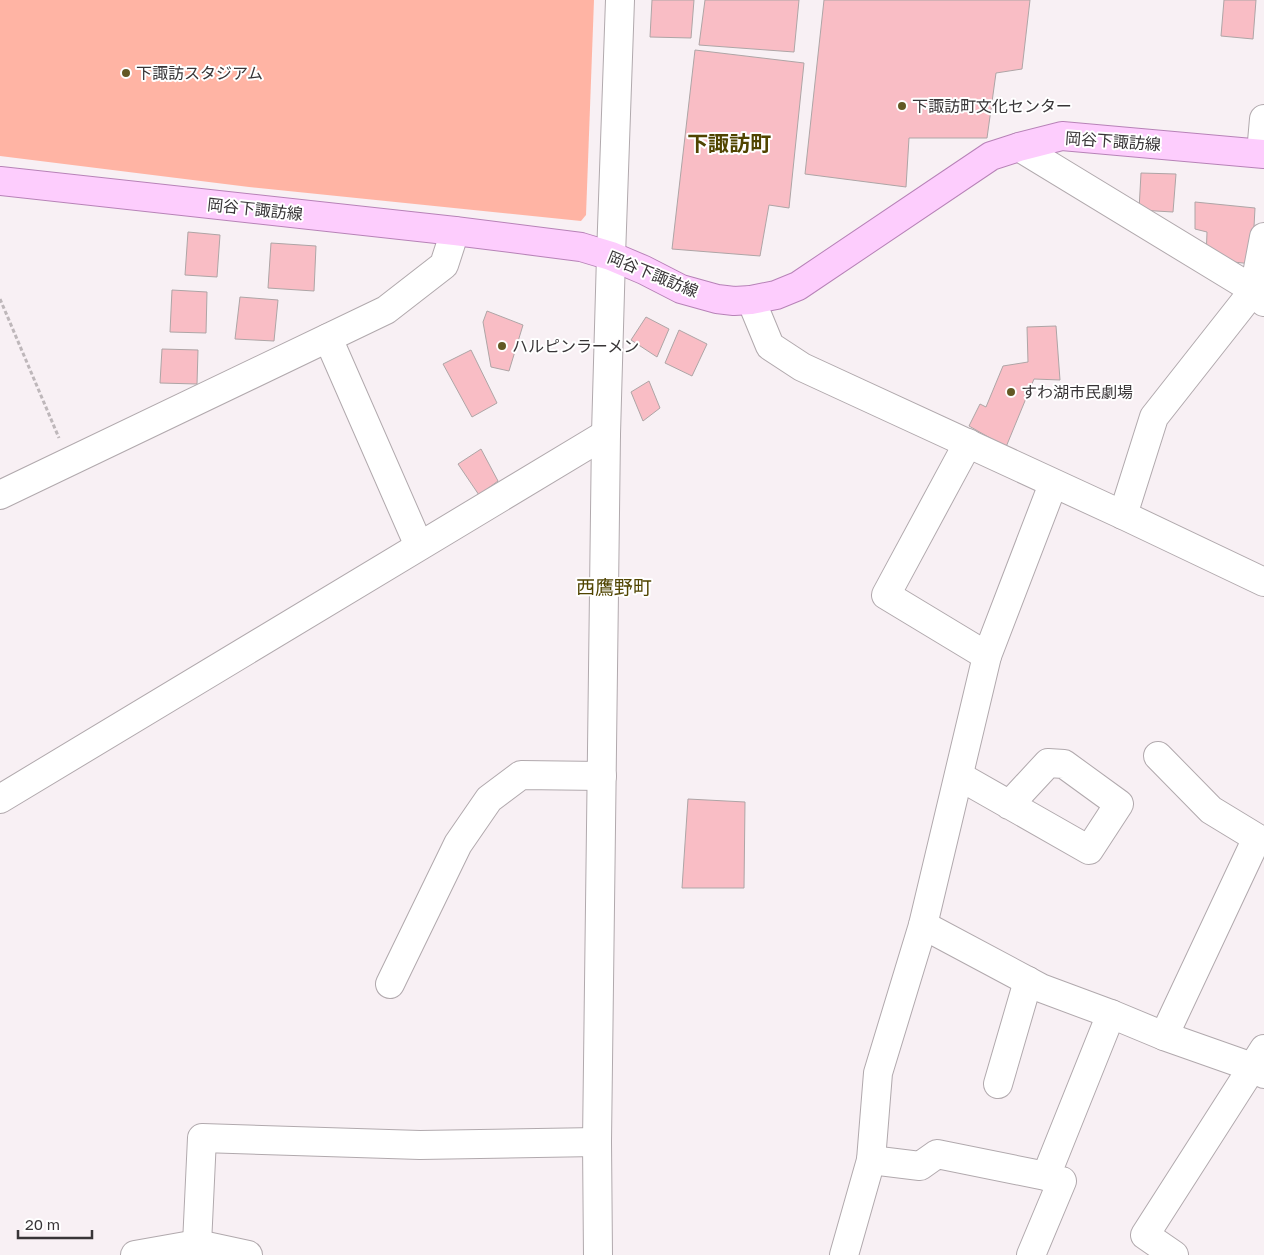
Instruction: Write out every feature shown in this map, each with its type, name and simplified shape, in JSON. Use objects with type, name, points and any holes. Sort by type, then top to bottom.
[{"type":"main road","name":"岡谷下諏訪線","points":[[0,180],[581,247],[611,256],[682,289],[717,299],[734,301],[776,295],[798,286],[991,156],[1019,147],[1062,136],[1262,154]]},
{"type":"street","points":[[598,1255],[597,1142],[606,434],[620,0]]},
{"type":"street","points":[[1262,154],[1264,119]]},
{"type":"street","points":[[1019,147],[1259,296]]},
{"type":"street","points":[[0,495],[386,310],[444,265],[455,231]]},
{"type":"street","points":[[1123,515],[1154,417],[1259,296],[1264,237]]},
{"type":"street","points":[[751,300],[770,346],[802,367],[1264,582]]},
{"type":"street","points":[[328,338],[419,546]]},
{"type":"street","points":[[0,799],[606,434]]},
{"type":"street","points":[[968,443],[886,595],[987,656]]},
{"type":"street","points":[[844,1255],[871,1160],[878,1073],[923,926],[987,656],[1053,484]]},
{"type":"street","points":[[1158,756],[1211,810],[1257,838],[1164,1036]]},
{"type":"street","points":[[390,984],[458,844],[489,799],[521,775],[602,776]]},
{"type":"street","points":[[959,776],[1009,804]]},
{"type":"street","points":[[923,926],[1040,988],[1164,1036],[1260,1063],[1145,1235],[1174,1255]]},
{"type":"street","points":[[998,1084],[1028,981]]},
{"type":"street","points":[[1046,1176],[1111,1014]]},
{"type":"street","points":[[197,1244],[202,1138],[420,1145],[597,1142]]},
{"type":"street","points":[[871,1160],[920,1166],[937,1154],[1046,1176],[1062,1181],[1031,1255]]},
{"type":"street","points":[[135,1255],[197,1244],[248,1255]]},
{"type":"path","points":[[0,300],[69,462]]},
{"type":"shaded area","points":[[0,0],[594,0],[586,215],[581,221],[249,187],[0,156]]},
{"type":"building","points":[[652,0],[694,0],[691,38],[650,37]]},
{"type":"building","points":[[705,0],[799,0],[794,52],[699,45]]},
{"type":"building","name":"下諏訪町文化センター","points":[[824,0],[1030,0],[1022,69],[996,73],[987,138],[909,138],[906,187],[805,174]]},
{"type":"building","points":[[1224,0],[1256,0],[1253,39],[1221,36]]},
{"type":"building","points":[[695,50],[804,63],[789,208],[769,205],[760,256],[672,249]]},
{"type":"building","points":[[1141,173],[1176,174],[1173,212],[1139,210]]},
{"type":"building","points":[[1195,202],[1255,208],[1252,264],[1206,259],[1207,232],[1195,229]]},
{"type":"building","points":[[188,232],[220,235],[217,277],[185,275]]},
{"type":"building","points":[[271,243],[316,246],[314,291],[268,288]]},
{"type":"building","points":[[172,290],[207,292],[206,333],[170,332]]},
{"type":"building","points":[[240,297],[278,300],[274,341],[235,339]]},
{"type":"building","name":"ハルピンラーメン","points":[[487,311],[523,325],[509,371],[491,367],[483,322]]},
{"type":"building","points":[[646,317],[669,329],[657,357],[631,340]]},
{"type":"building","name":"すわ湖市民劇場","points":[[1056,326],[1060,380],[1034,379],[1006,447],[969,426],[980,404],[986,407],[1003,366],[1028,362],[1027,327]]},
{"type":"building","points":[[679,330],[707,344],[692,376],[665,363]]},
{"type":"building","points":[[162,349],[198,350],[197,384],[160,383]]},
{"type":"building","points":[[471,350],[497,403],[472,417],[443,364]]},
{"type":"building","points":[[649,381],[660,408],[643,421],[631,392]]},
{"type":"building","points":[[481,449],[498,481],[479,495],[458,464]]},
{"type":"building","points":[[688,799],[745,802],[744,888],[682,888]]},
{"type":"place","name":"下諏訪スタジアム","points":[[126,73]]},
{"type":"place","name":"下諏訪町文化センター","points":[[902,106]]},
{"type":"place","name":"ハルピンラーメン","points":[[502,346]]},
{"type":"place","name":"すわ湖市民劇場","points":[[1011,392]]},
{"type":"district","name":"下諏訪町","points":[[729,143]]},
{"type":"district","name":"西鷹野町","points":[[614,586]]}]
